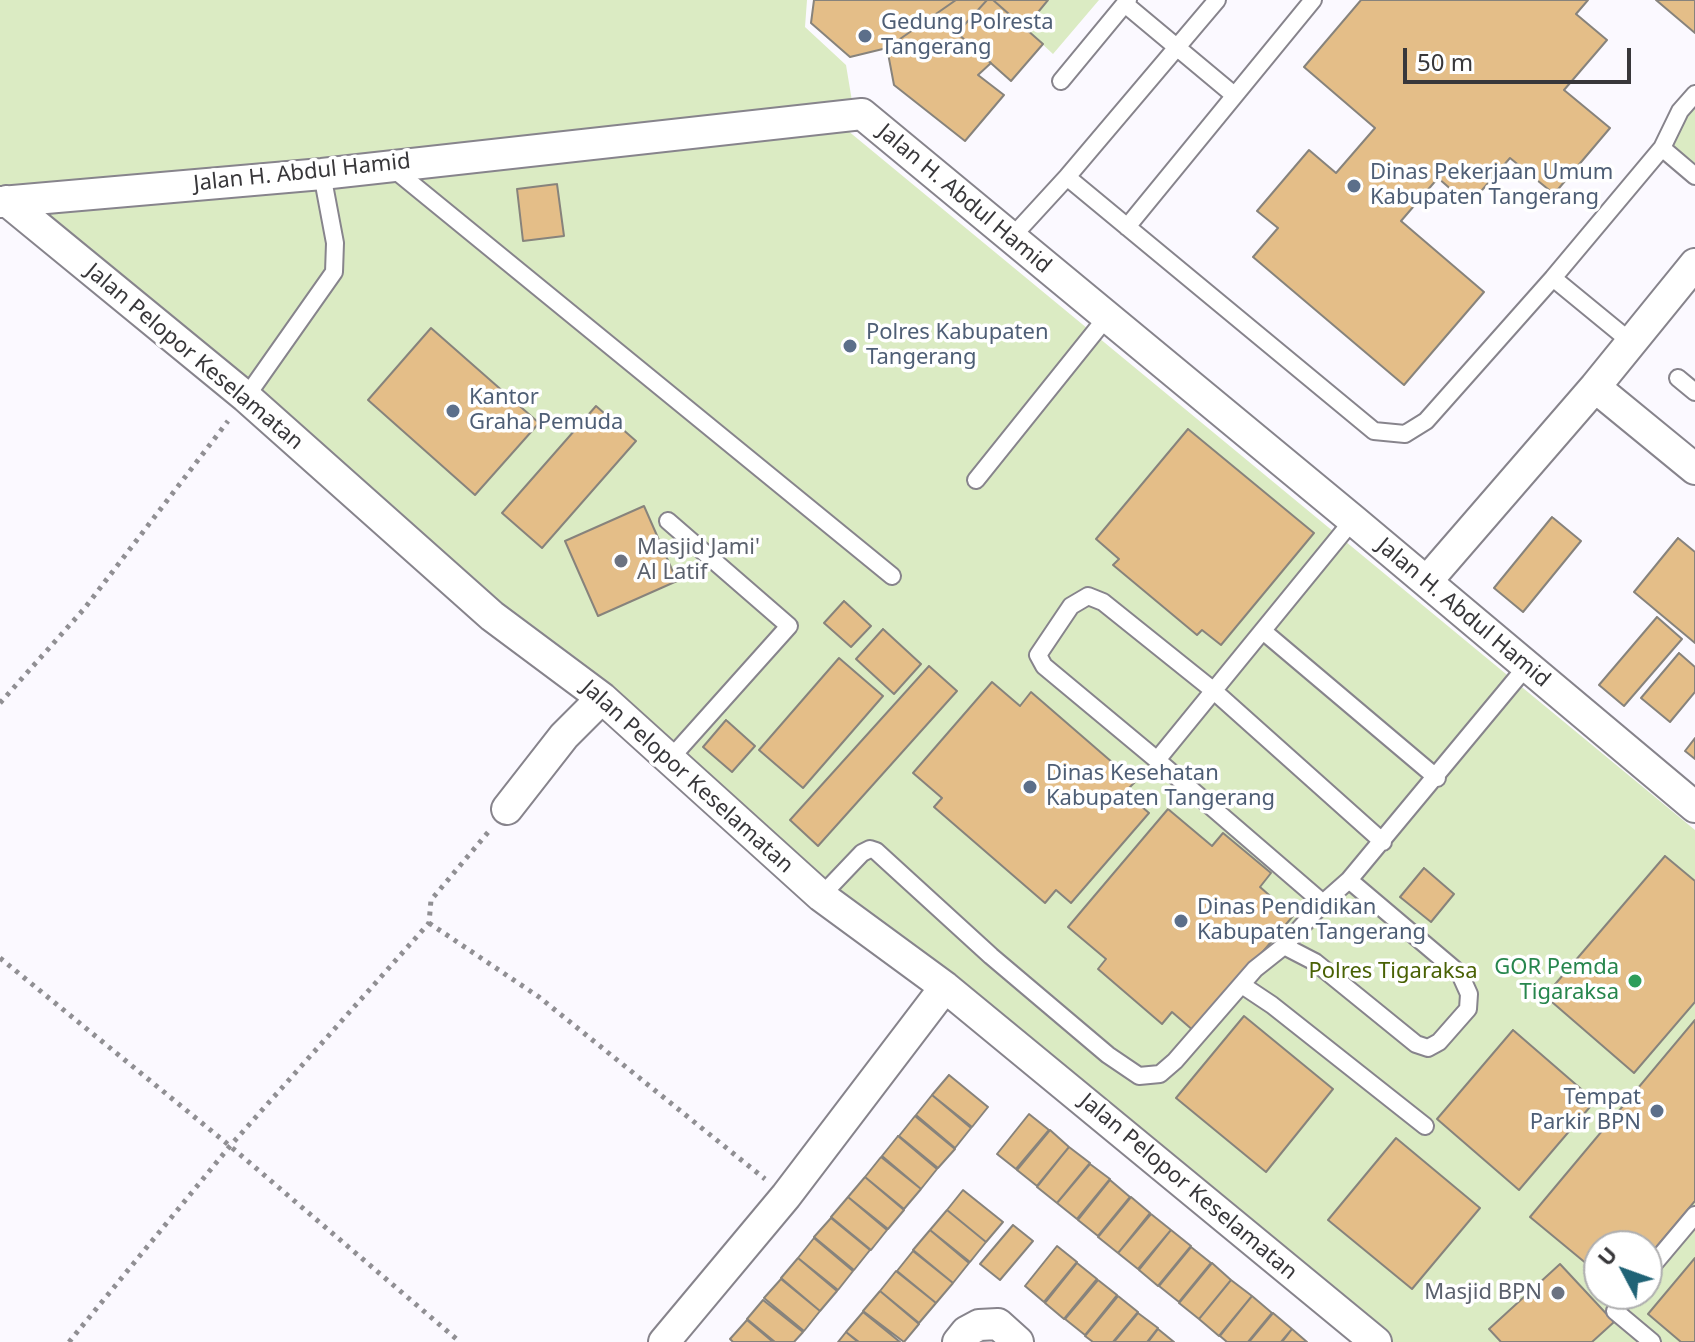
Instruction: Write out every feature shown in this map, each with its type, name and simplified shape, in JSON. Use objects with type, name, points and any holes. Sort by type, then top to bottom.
[{"type":"street","name":"Jalan H. Abdul Hamid","points":[[3,201],[322,174],[862,114],[1695,807]]},
{"type":"street","name":"Jalan Pelopor Keselamatan","points":[[3,201],[246,397],[492,616],[602,698],[821,896],[945,987],[1376,1342]]},
{"type":"street","points":[[1427,581],[1595,387],[1695,264]]},
{"type":"street","points":[[1595,387],[1695,469]]},
{"type":"street","points":[[507,809],[564,736],[602,698]]},
{"type":"street","points":[[664,1342],[786,1196],[945,987]]},
{"type":"street","points":[[958,1342],[966,1332],[979,1325],[998,1324],[1018,1342]]},
{"type":"lane","points":[[1011,238],[1067,177],[1217,0]]},
{"type":"lane","points":[[1127,227],[1313,0]]},
{"type":"lane","points":[[1061,81],[1126,2],[1234,95]]},
{"type":"lane","points":[[1067,177],[1374,431],[1405,434],[1426,421],[1553,278],[1662,148],[1680,111],[1695,94]]},
{"type":"lane","points":[[1662,148],[1695,176]]},
{"type":"lane","points":[[388,165],[892,576]]},
{"type":"lane","points":[[246,397],[334,272],[335,243],[322,174]]},
{"type":"lane","points":[[1553,278],[1631,342]]},
{"type":"lane","points":[[976,480],[1106,318]]},
{"type":"lane","points":[[1678,378],[1695,392]]},
{"type":"lane","points":[[1157,760],[1353,520]]},
{"type":"lane","points":[[668,521],[789,626],[669,760]]},
{"type":"lane","points":[[1323,903],[1044,666],[1038,655],[1071,606],[1088,596],[1095,597],[1214,691],[1383,842]]},
{"type":"lane","points":[[1263,631],[1437,778]]},
{"type":"lane","points":[[821,896],[862,853],[870,849],[876,851],[991,956],[1108,1055],[1139,1076],[1160,1074],[1255,969],[1284,946],[1349,880],[1437,778],[1526,667]]},
{"type":"lane","points":[[1284,946],[1315,962],[1416,1044],[1428,1048],[1439,1042],[1468,1009],[1469,994],[1460,974],[1349,880]]},
{"type":"lane","points":[[1242,985],[1272,1005],[1425,1126]]},
{"type":"lane","points":[[1663,1253],[1695,1215]]},
{"type":"lane","points":[[1616,1310],[1652,1342]]},
{"type":"path","points":[[0,703],[84,609],[246,397]]},
{"type":"path","points":[[69,1342],[230,1146],[429,923],[431,900],[507,809]]},
{"type":"path","points":[[429,923],[539,997],[786,1196]]},
{"type":"path","points":[[0,958],[230,1146],[460,1342]]},
{"type":"green space","points":[[0,0],[807,0],[805,27],[846,65],[854,113],[0,200]]},
{"type":"green space","points":[[1048,0],[1099,0],[1053,54],[1025,28]]},
{"type":"green space","points":[[1695,94],[1695,176],[1662,148]]},
{"type":"green space","name":"Polres Tigaraksa","points":[[847,130],[1695,830],[1695,1342],[1374,1342],[7,201]]},
{"type":"building","name":"Gedung Polresta Tangerang","points":[[814,0],[956,0],[887,48],[850,57],[811,23]]},
{"type":"building","points":[[956,0],[987,0],[957,33],[991,63],[978,75],[1004,95],[965,141],[894,85],[887,48]]},
{"type":"building","points":[[987,0],[993,0],[1043,44],[1011,81],[957,33]]},
{"type":"building","points":[[993,0],[1048,0],[1025,28]]},
{"type":"building","name":"Dinas Pekerjaan Umum Kabupaten Tangerang","points":[[1361,0],[1588,0],[1576,14],[1607,40],[1564,90],[1610,128],[1554,194],[1510,158],[1469,205],[1438,178],[1401,221],[1484,292],[1404,385],[1253,257],[1278,228],[1257,211],[1309,150],[1336,173],[1375,128],[1304,67]]},
{"type":"building","points":[[1656,0],[1695,0],[1695,33]]},
{"type":"building","points":[[557,184],[564,236],[523,241],[517,189]]},
{"type":"building","name":"Kantor Graha Pemuda","points":[[431,328],[539,423],[475,495],[368,400]]},
{"type":"building","points":[[596,406],[636,441],[542,548],[502,513]]},
{"type":"building","points":[[1188,429],[1314,533],[1221,645],[1202,630],[1197,635],[1113,565],[1119,559],[1096,539]]},
{"type":"building","name":"Masjid Jami' Al Latif","points":[[644,506],[677,581],[598,616],[565,541]]},
{"type":"building","points":[[1552,517],[1581,541],[1523,612],[1494,588]]},
{"type":"building","points":[[1678,538],[1695,552],[1695,643],[1634,592]]},
{"type":"building","points":[[844,601],[871,626],[851,647],[824,623]]},
{"type":"building","points":[[1657,617],[1682,639],[1624,706],[1599,685]]},
{"type":"building","points":[[883,629],[921,664],[894,694],[856,659]]},
{"type":"building","points":[[1679,653],[1695,667],[1695,692],[1670,722],[1641,698]]},
{"type":"building","points":[[839,658],[883,696],[803,788],[759,750]]},
{"type":"building","points":[[929,666],[957,691],[818,846],[790,820]]},
{"type":"building","name":"Dinas Kesehatan Kabupaten Tangerang","points":[[992,682],[1020,706],[1031,692],[1135,782],[1125,792],[1149,813],[1071,903],[1056,890],[1045,903],[934,807],[942,798],[913,773]]},
{"type":"building","points":[[726,720],[755,746],[732,772],[703,747]]},
{"type":"building","points":[[1695,738],[1695,759],[1685,751]]},
{"type":"building","name":"Dinas Pendidikan Kabupaten Tangerang","points":[[1168,809],[1212,846],[1223,833],[1271,873],[1260,887],[1293,916],[1195,1032],[1172,1012],[1162,1024],[1098,969],[1106,959],[1068,927]]},
{"type":"building","name":"GOR Pemda Tigaraksa","points":[[1665,856],[1695,881],[1695,1002],[1634,1073],[1545,996]]},
{"type":"building","points":[[1424,868],[1454,894],[1431,922],[1400,897]]},
{"type":"building","points":[[1244,1016],[1333,1089],[1266,1172],[1176,1098]]},
{"type":"building","name":"Tempat Parkir BPN","points":[[1695,1020],[1695,1201],[1663,1239],[1663,1230],[1583,1230],[1583,1261],[1530,1217]]},
{"type":"building","points":[[1513,1030],[1595,1101],[1519,1190],[1437,1119]]},
{"type":"building","points":[[949,1075],[988,1107],[972,1127],[932,1095]]},
{"type":"building","points":[[932,1095],[971,1128],[955,1148],[916,1115]]},
{"type":"building","points":[[1029,1114],[1049,1130],[1016,1169],[997,1154]]},
{"type":"building","points":[[915,1116],[955,1149],[938,1168],[899,1136]]},
{"type":"building","points":[[1050,1130],[1069,1147],[1037,1186],[1017,1170]]},
{"type":"building","points":[[898,1136],[937,1169],[921,1189],[882,1156]]},
{"type":"building","points":[[1396,1138],[1480,1208],[1412,1289],[1328,1220]]},
{"type":"building","points":[[1069,1147],[1090,1163],[1057,1203],[1037,1187]]},
{"type":"building","points":[[881,1157],[921,1189],[904,1209],[865,1177]]},
{"type":"building","points":[[1090,1164],[1110,1179],[1077,1219],[1057,1203]]},
{"type":"building","points":[[865,1177],[904,1210],[888,1229],[848,1197]]},
{"type":"building","points":[[1110,1180],[1130,1197],[1098,1236],[1078,1220]]},
{"type":"building","points":[[963,1190],[1003,1222],[986,1242],[947,1210]]},
{"type":"building","points":[[848,1197],[887,1230],[871,1250],[831,1217]]},
{"type":"building","points":[[1131,1197],[1150,1213],[1118,1253],[1098,1237]]},
{"type":"building","points":[[947,1210],[986,1242],[970,1262],[930,1230]]},
{"type":"building","points":[[1151,1214],[1171,1230],[1138,1269],[1118,1253]]},
{"type":"building","points":[[831,1218],[870,1250],[854,1270],[814,1237]]},
{"type":"building","points":[[1013,1225],[1033,1241],[1000,1280],[980,1264]]},
{"type":"building","points":[[930,1230],[969,1263],[953,1283],[913,1250]]},
{"type":"building","points":[[1171,1230],[1191,1246],[1158,1286],[1139,1270]]},
{"type":"building","points":[[814,1238],[853,1271],[838,1290],[798,1258]]},
{"type":"building","points":[[1057,1246],[1077,1262],[1044,1302],[1025,1286]]},
{"type":"building","points":[[1191,1247],[1211,1263],[1179,1302],[1159,1286]]},
{"type":"building","points":[[913,1251],[953,1283],[936,1303],[897,1271]]},
{"type":"building","points":[[798,1258],[837,1291],[820,1311],[781,1278]]},
{"type":"building","points":[[1695,1258],[1695,1342],[1681,1342],[1648,1314],[1651,1310],[1663,1310],[1663,1296]]},
{"type":"building","points":[[1077,1263],[1097,1279],[1064,1319],[1045,1303]]},
{"type":"building","points":[[1212,1263],[1231,1280],[1199,1319],[1179,1303]]},
{"type":"building","name":"Masjid BPN","points":[[1560,1264],[1583,1289],[1583,1310],[1603,1310],[1614,1322],[1592,1342],[1501,1342],[1489,1329]]},
{"type":"building","points":[[896,1271],[936,1303],[919,1323],[880,1291]]},
{"type":"building","points":[[781,1279],[820,1311],[804,1331],[764,1298]]},
{"type":"building","points":[[1098,1280],[1117,1295],[1085,1335],[1065,1319]]},
{"type":"building","points":[[1231,1280],[1252,1296],[1219,1336],[1199,1319]]},
{"type":"building","points":[[880,1291],[919,1324],[904,1342],[863,1311]]},
{"type":"building","points":[[1118,1296],[1138,1312],[1113,1342],[1093,1342],[1085,1336]]},
{"type":"building","points":[[1252,1296],[1272,1313],[1248,1342],[1227,1342],[1220,1336]]},
{"type":"building","points":[[763,1300],[803,1332],[794,1342],[775,1342],[747,1319]]},
{"type":"building","points":[[863,1312],[900,1342],[859,1342],[846,1332]]},
{"type":"building","points":[[1138,1313],[1158,1328],[1147,1342],[1114,1342]]},
{"type":"building","points":[[1273,1313],[1292,1329],[1281,1342],[1249,1342]]},
{"type":"building","points":[[747,1320],[773,1342],[733,1342],[730,1339]]},
{"type":"building","points":[[1158,1329],[1174,1342],[1148,1342]]},
{"type":"building","points":[[1292,1329],[1307,1342],[1282,1342]]},
{"type":"building","points":[[846,1332],[858,1342],[838,1342]]},
{"type":"place","name":"Gedung Polresta Tangerang","points":[[865,36]]},
{"type":"place","name":"Dinas Pekerjaan Umum Kabupaten Tangerang","points":[[1354,186]]},
{"type":"place","name":"Polres Kabupaten Tangerang","points":[[850,346]]},
{"type":"place","name":"Kantor Graha Pemuda","points":[[453,411]]},
{"type":"place","name":"Masjid Jami' Al Latif","points":[[621,561]]},
{"type":"place","name":"Dinas Kesehatan Kabupaten Tangerang","points":[[1030,787]]},
{"type":"place","name":"Dinas Pendidikan Kabupaten Tangerang","points":[[1181,921]]},
{"type":"place","name":"GOR Pemda Tigaraksa","points":[[1635,981]]},
{"type":"place","name":"Tempat Parkir BPN","points":[[1657,1111]]},
{"type":"place","name":"Masjid BPN","points":[[1558,1293]]}]
